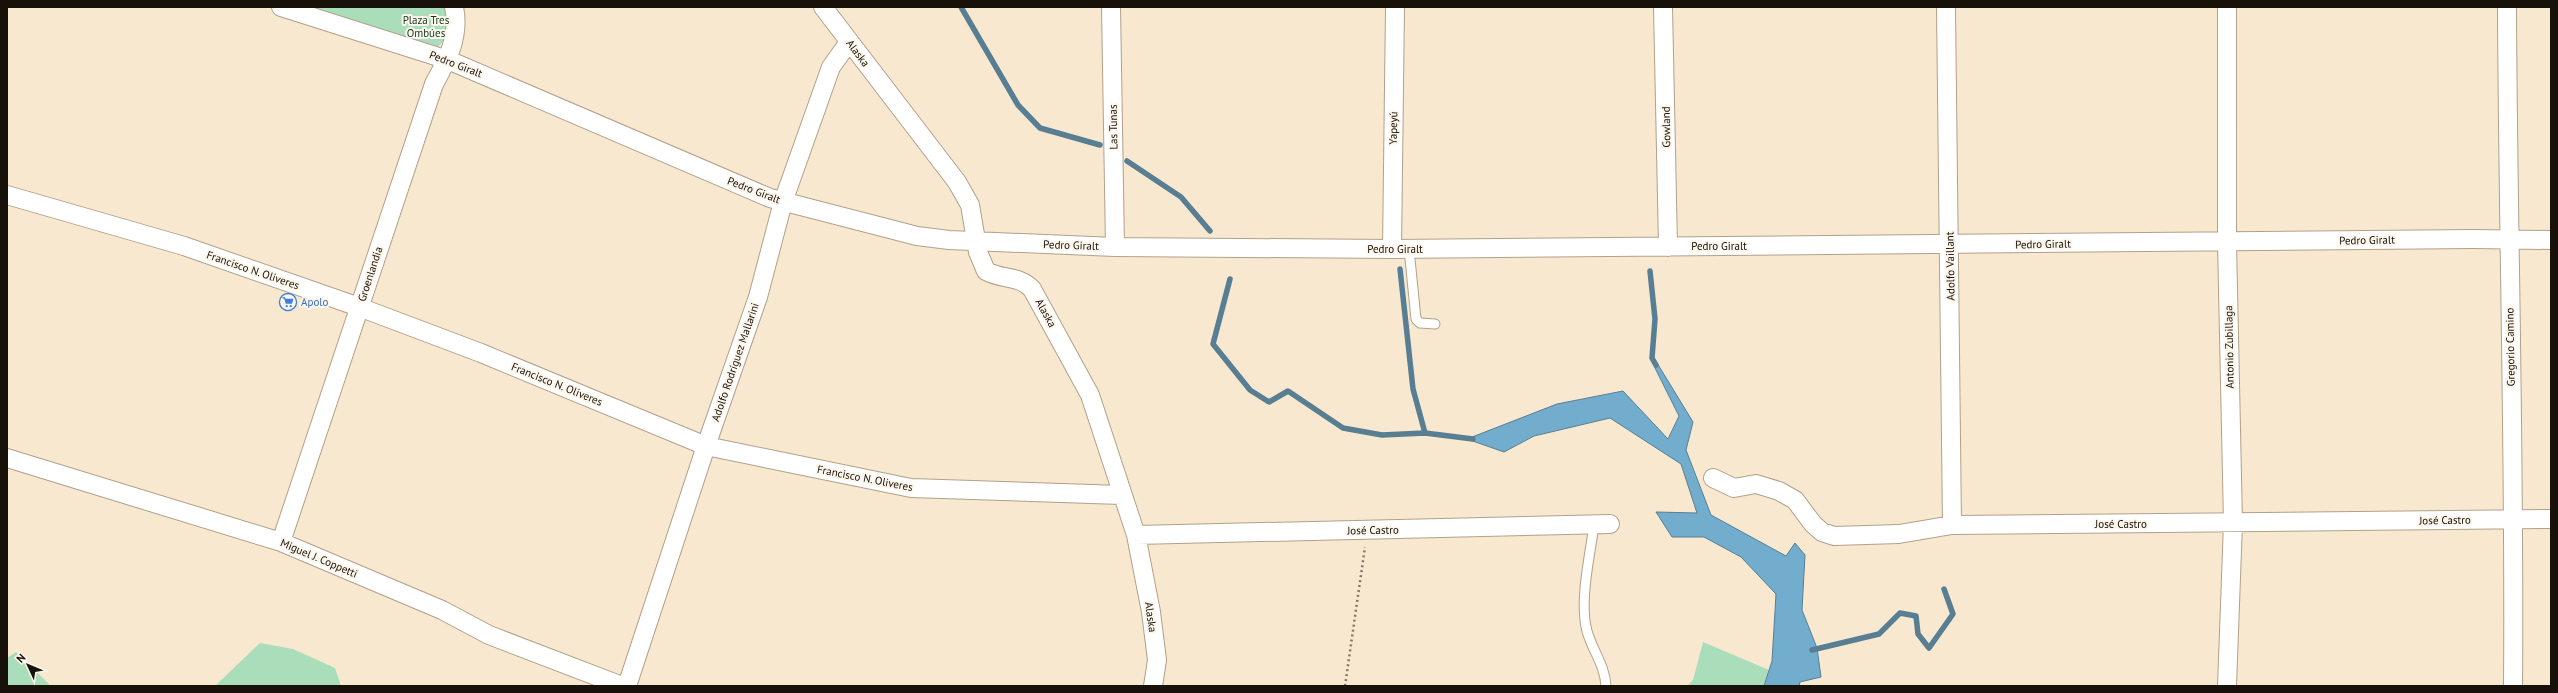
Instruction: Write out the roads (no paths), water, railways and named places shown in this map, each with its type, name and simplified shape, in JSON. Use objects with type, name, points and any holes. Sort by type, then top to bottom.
[{"type":"street","name":"Pedro Giralt","points":[[281,7],[448,60],[783,202],[917,236],[977,242],[1115,247],[1400,249],[2551,240]]},
{"type":"street","name":"Groenlandia","points":[[281,542],[434,84],[448,60],[456,25],[454,7]]},
{"type":"street","name":"Alaska","points":[[823,7],[957,182],[970,205],[981,263],[986,271],[1026,282],[1040,301],[1090,395],[1136,535],[1151,612],[1157,660],[1152,686]]},
{"type":"street","name":"Las Tunas","points":[[1111,7],[1115,247]]},
{"type":"street","name":"Yapeyú","points":[[1395,7],[1400,249]]},
{"type":"street","name":"Gowland","points":[[1663,7],[1668,247]]},
{"type":"street","name":"Adolfo Vaillant","points":[[1946,7],[1950,245],[1952,525]]},
{"type":"street","name":"Antonio Zubillaga","points":[[2227,686],[2233,523],[2227,242],[2228,7]]},
{"type":"street","name":"Gregorio Camino","points":[[2507,7],[2508,240],[2514,519],[2513,686]]},
{"type":"street","name":"Adolfo Rodríguez Mallarini","points":[[628,686],[706,446],[758,297],[783,202],[831,67],[849,42]]},
{"type":"street","name":"Francisco N. Oliveres","points":[[7,195],[184,246],[359,307],[481,353],[706,446],[911,488],[1122,496]]},
{"type":"street","name":"Miguel J. Coppetti","points":[[7,458],[281,542],[442,610],[489,635],[622,686]]},
{"type":"street","name":"José Castro","points":[[1713,478],[1734,488],[1756,484],[1779,491],[1795,500],[1813,524],[1822,532],[1834,536],[1899,534],[1952,525],[2551,519]]},
{"type":"street","name":"José Castro","points":[[1136,535],[1602,525]]},
{"type":"lane","points":[[1400,249],[1416,319],[1420,323],[1435,324]]},
{"type":"lane","points":[[1602,525],[1584,612],[1587,633],[1598,654],[1606,686]]},
{"type":"water","points":[[1654,358],[1693,422],[1686,450],[1711,515],[1786,556],[1795,543],[1805,555],[1802,610],[1817,648],[1821,677],[1800,682],[1799,686],[1764,686],[1772,661],[1776,594],[1741,557],[1704,537],[1672,537],[1656,512],[1697,513],[1681,464],[1610,418],[1534,436],[1504,452],[1467,439],[1557,404],[1623,391],[1668,439],[1679,416],[1651,360]]},
{"type":"waterway","points":[[961,7],[1018,105],[1040,128],[1100,145]]},
{"type":"waterway","points":[[1127,161],[1181,197],[1210,231]]},
{"type":"waterway","points":[[1400,269],[1413,389],[1425,433]]},
{"type":"waterway","points":[[1650,271],[1655,319],[1652,358],[1656,365]]},
{"type":"waterway","points":[[1230,279],[1213,344],[1250,390],[1269,402],[1288,391],[1343,428],[1382,435],[1425,433],[1473,439]]},
{"type":"waterway","points":[[1812,650],[1879,634],[1900,613],[1916,616],[1918,634],[1929,648],[1953,614],[1944,589]]},
{"type":"place","name":"Apolo","points":[[288,302]]},
{"type":"park label","name":"Plaza Tres Ombúes","points":[[426,26]]}]
